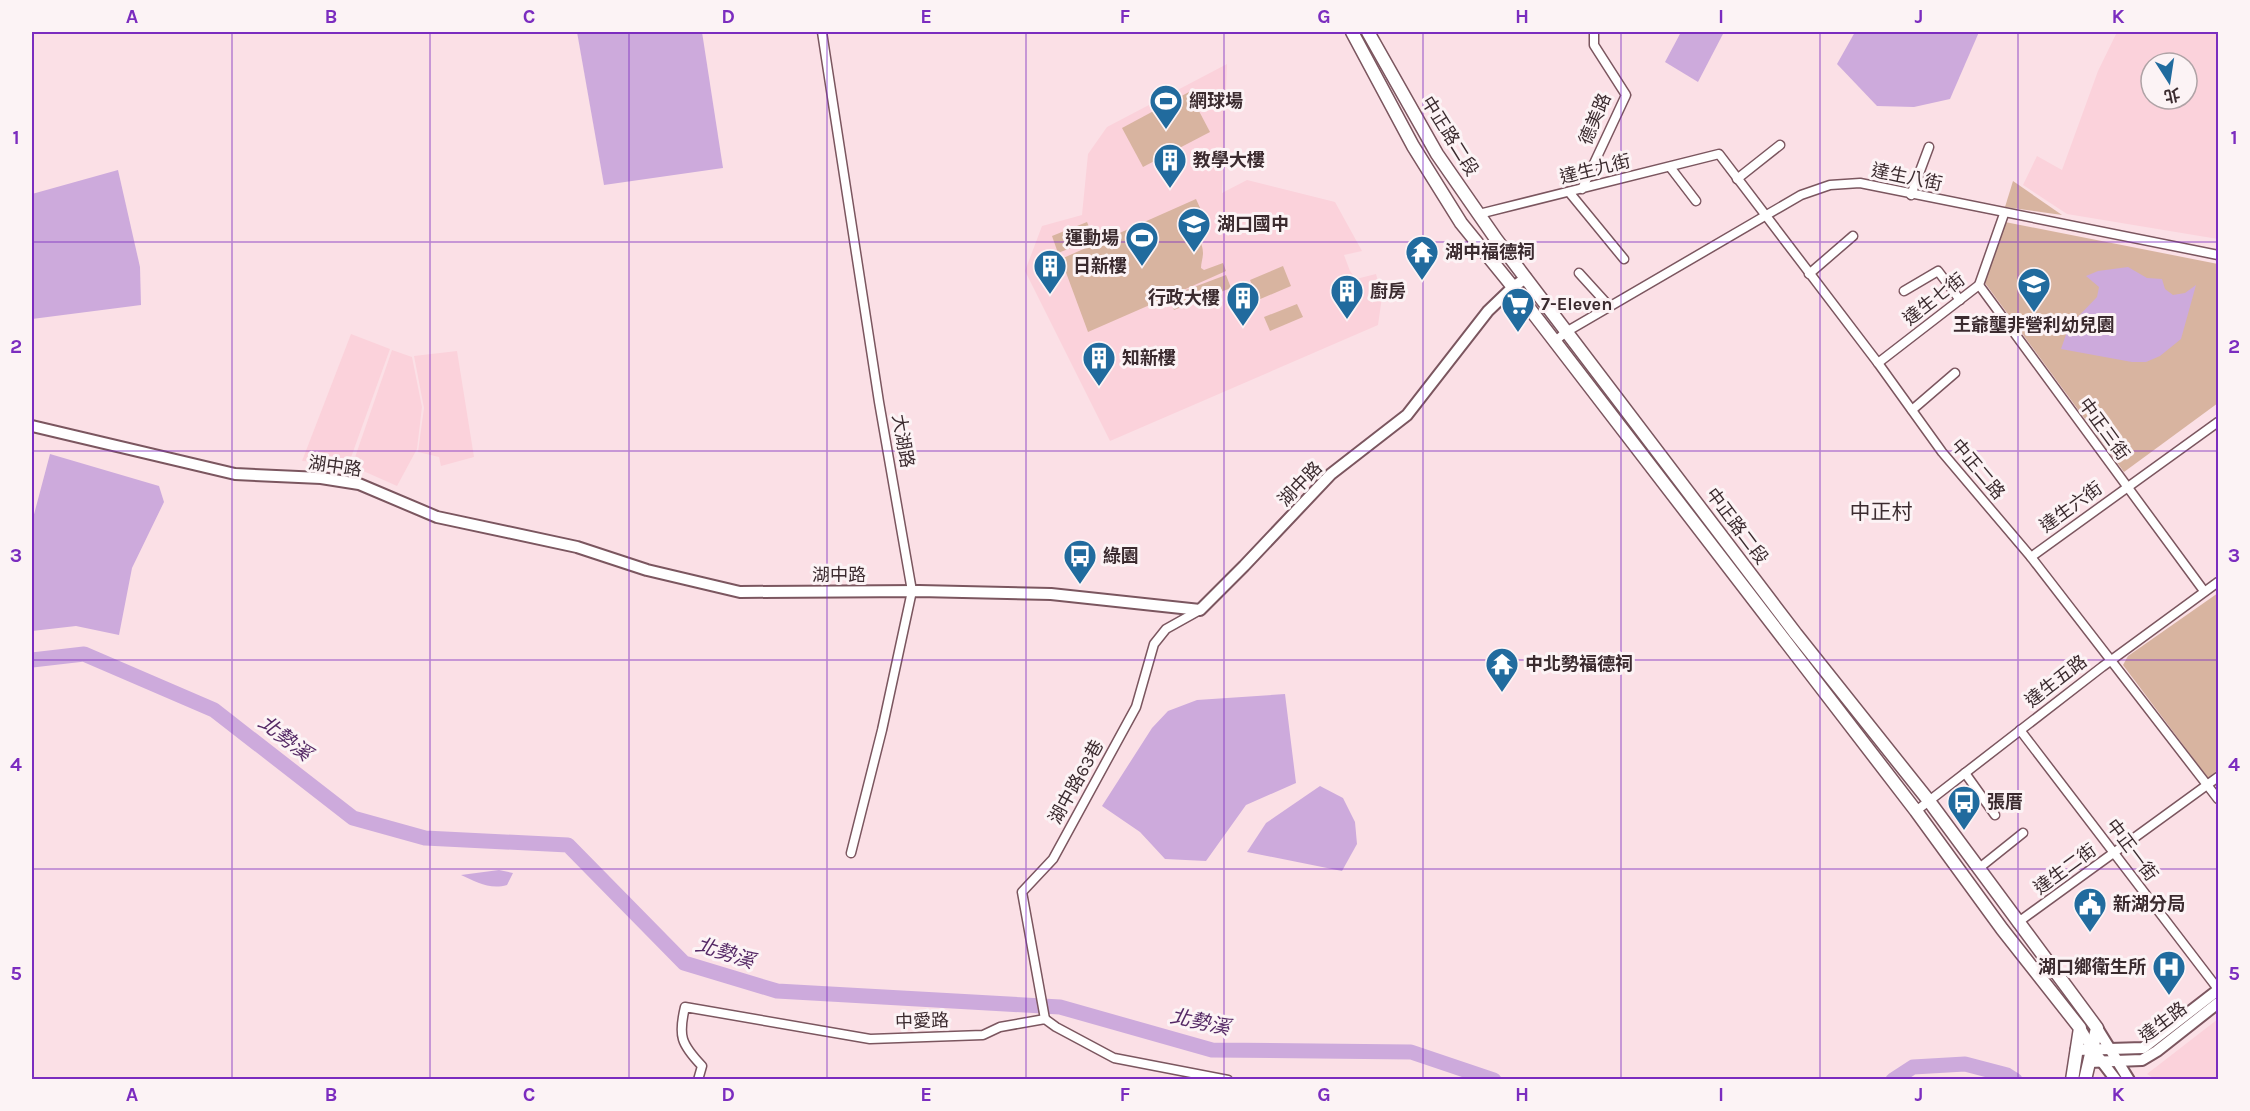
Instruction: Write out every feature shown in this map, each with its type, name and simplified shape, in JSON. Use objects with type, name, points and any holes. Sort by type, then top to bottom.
[{"type":"main road","name":"中正路二段","points":[[1352,32],[1413,146],[1461,223],[1513,287],[1916,811],[2002,929],[2080,1028]]},
{"type":"main road","name":"中正路二段","points":[[1368,32],[1437,154],[1479,214],[1796,634],[1929,801],[2017,923],[2097,1028]]},
{"type":"main road","points":[[2073,1076],[2080,1028]]},
{"type":"main road","points":[[2085,1078],[2097,1028]]},
{"type":"street","name":"大湖路","points":[[822,32],[879,402],[912,591],[882,730],[851,853]]},
{"type":"street","name":"德美路","points":[[1582,189],[1626,95],[1594,45],[1594,32]]},
{"type":"street","points":[[1737,179],[1780,145]]},
{"type":"street","points":[[1911,195],[1929,147]]},
{"type":"street","name":"達生九街","points":[[1479,214],[1719,154]]},
{"type":"street","name":"中正二路","points":[[1719,154],[1878,363],[1942,452],[2031,557],[2218,799]]},
{"type":"street","points":[[1670,167],[1696,201]]},
{"type":"street","name":"達生八街","points":[[1554,342],[1609,306],[1801,195],[1830,185],[1860,183],[2004,214],[2218,255]]},
{"type":"street","points":[[1569,192],[1624,259]]},
{"type":"street","name":"達生七街","points":[[1878,363],[1979,285],[2004,214]]},
{"type":"street","points":[[1809,274],[1853,236]]},
{"type":"street","points":[[1904,291],[1938,271],[1959,300]]},
{"type":"street","points":[[1579,273],[1609,306]]},
{"type":"street","name":"湖中路","points":[[32,426],[235,474],[321,478],[359,484],[437,517],[577,548],[647,570],[740,592],[912,591],[1051,594],[1200,610],[1331,474],[1407,415],[1488,310],[1526,278]]},
{"type":"street","name":"中正三街","points":[[1979,285],[2204,591]]},
{"type":"street","points":[[1912,410],[1955,374]]},
{"type":"street","name":"達生六街","points":[[2031,557],[2218,422]]},
{"type":"street","name":"達生五路","points":[[1916,811],[2111,660],[2218,582]]},
{"type":"street","name":"湖中路63巷","points":[[1045,1019],[1022,892],[1053,859],[1136,707],[1154,644],[1166,628],[1200,610]]},
{"type":"street","name":"中正一街","points":[[2020,730],[2218,990]]},
{"type":"street","points":[[1965,773],[1995,815]]},
{"type":"street","name":"達生二街","points":[[2017,923],[2218,777]]},
{"type":"street","points":[[1978,869],[2023,833]]},
{"type":"street","name":"達生路","points":[[2091,1056],[2112,1049],[2143,1048],[2218,990]]},
{"type":"street","name":"達生路","points":[[2076,1050],[2102,1061],[2142,1060],[2218,1003]]},
{"type":"street","name":"中愛路","points":[[698,1080],[702,1066],[689,1052],[680,1029],[685,1007],[870,1039],[983,1035],[1000,1027],[1045,1019]]},
{"type":"street","points":[[1045,1019],[1056,1028],[1114,1058],[1228,1080]]},
{"type":"street","points":[[2080,1028],[2091,1056]]},
{"type":"street","points":[[2097,1028],[2129,1080]]},
{"type":"street","points":[[2102,1061],[2116,1080]]},
{"type":"shaded area","points":[[577,32],[702,32],[723,168],[604,185]]},
{"type":"shaded area","points":[[1681,32],[1724,32],[1698,82],[1665,62]]},
{"type":"shaded area","points":[[1855,32],[1979,32],[1950,99],[1914,107],[1877,106],[1837,64]]},
{"type":"shaded area","points":[[2117,32],[2218,32],[2218,239],[2067,214],[2023,185],[2037,156],[2062,170],[2098,71]]},
{"type":"shaded area","name":"湖口國中","points":[[1227,64],[1222,193],[1247,180],[1335,202],[1362,251],[1344,255],[1350,271],[1356,279],[1376,274],[1382,297],[1378,325],[1110,441],[1025,271],[1042,226],[1082,215],[1088,154],[1107,127]]},
{"type":"shaded area","name":"網球場","points":[[1189,92],[1210,132],[1143,167],[1122,128]]},
{"type":"shaded area","points":[[118,170],[140,267],[141,305],[32,319],[32,194]]},
{"type":"shaded area","points":[[2013,181],[2062,215],[2005,207]]},
{"type":"shaded area","points":[[1196,199],[1201,210],[1180,220],[1200,242],[1203,253],[1201,268],[1204,270],[1223,263],[1226,271],[1170,296],[1226,275],[1231,288],[1174,310],[1168,297],[1088,332],[1061,259]]},
{"type":"shaded area","points":[[1087,222],[1094,239],[1058,253],[1052,236]]},
{"type":"shaded area","points":[[2005,222],[2218,264],[2218,403],[2124,472],[1985,283]]},
{"type":"shaded area","points":[[1283,266],[1291,286],[1258,300],[1250,280]]},
{"type":"shaded area","points":[[2128,267],[2147,278],[2162,279],[2165,289],[2173,295],[2185,293],[2196,285],[2181,339],[2160,356],[2146,362],[2132,362],[2061,349],[2069,326],[2097,297],[2099,287],[2086,276],[2098,271]]},
{"type":"shaded area","points":[[1297,304],[1303,317],[1270,331],[1264,317]]},
{"type":"shaded area","points":[[351,334],[390,349],[349,463],[302,461]]},
{"type":"shaded area","points":[[392,350],[412,357],[422,407],[417,449],[397,486],[352,466]]},
{"type":"shaded area","points":[[457,351],[474,457],[441,466],[439,457],[418,452],[424,408],[414,356]]},
{"type":"shaded area","points":[[50,454],[159,486],[164,502],[132,568],[119,635],[76,626],[32,631],[32,522]]},
{"type":"shaded area","points":[[2218,593],[2218,770],[2208,778],[2123,665],[2128,656]]},
{"type":"shaded area","points":[[1285,694],[1296,783],[1246,805],[1206,861],[1165,859],[1140,832],[1102,806],[1152,728],[1168,711],[1197,700]]},
{"type":"shaded area","points":[[1320,786],[1343,798],[1355,822],[1357,844],[1342,871],[1247,852],[1266,823]]},
{"type":"shaded area","points":[[499,870],[513,873],[507,885],[489,886],[461,875]]},
{"type":"shaded area","points":[[2218,1019],[2218,1079],[2155,1079],[2147,1074]]},
{"type":"waterway","name":"北勢溪","points":[[32,660],[84,654],[214,710],[353,818],[425,838],[568,845],[684,963],[777,991],[1060,1007],[1212,1050],[1411,1052],[1494,1080]]},
{"type":"waterway","name":"北勢溪","points":[[1893,1080],[1913,1067],[1965,1064],[2007,1075],[2015,1080]]},
{"type":"place","name":"網球場","points":[[1166,130]]},
{"type":"place","name":"教學大樓","points":[[1170,189]]},
{"type":"place","name":"湖口國中","points":[[1194,253]]},
{"type":"place","name":"運動場","points":[[1142,267]]},
{"type":"place","name":"湖中福德祠","points":[[1422,281]]},
{"type":"place","name":"日新樓","points":[[1050,295]]},
{"type":"place","name":"王爺壟非營利幼兒園","points":[[2034,313]]},
{"type":"place","name":"廚房","points":[[1347,320]]},
{"type":"place","name":"行政大樓","points":[[1243,327]]},
{"type":"place","name":"7-Eleven","points":[[1518,333]]},
{"type":"place","name":"知新樓","points":[[1099,387]]},
{"type":"place","name":"綠園","points":[[1080,585]]},
{"type":"place","name":"中北勢福德祠","points":[[1502,693]]},
{"type":"place","name":"張厝","points":[[1964,831]]},
{"type":"place","name":"新湖分局","points":[[2090,933]]},
{"type":"place","name":"湖口鄉衛生所","points":[[2169,996]]},
{"type":"district","name":"中正村","points":[[1881,512]]}]
